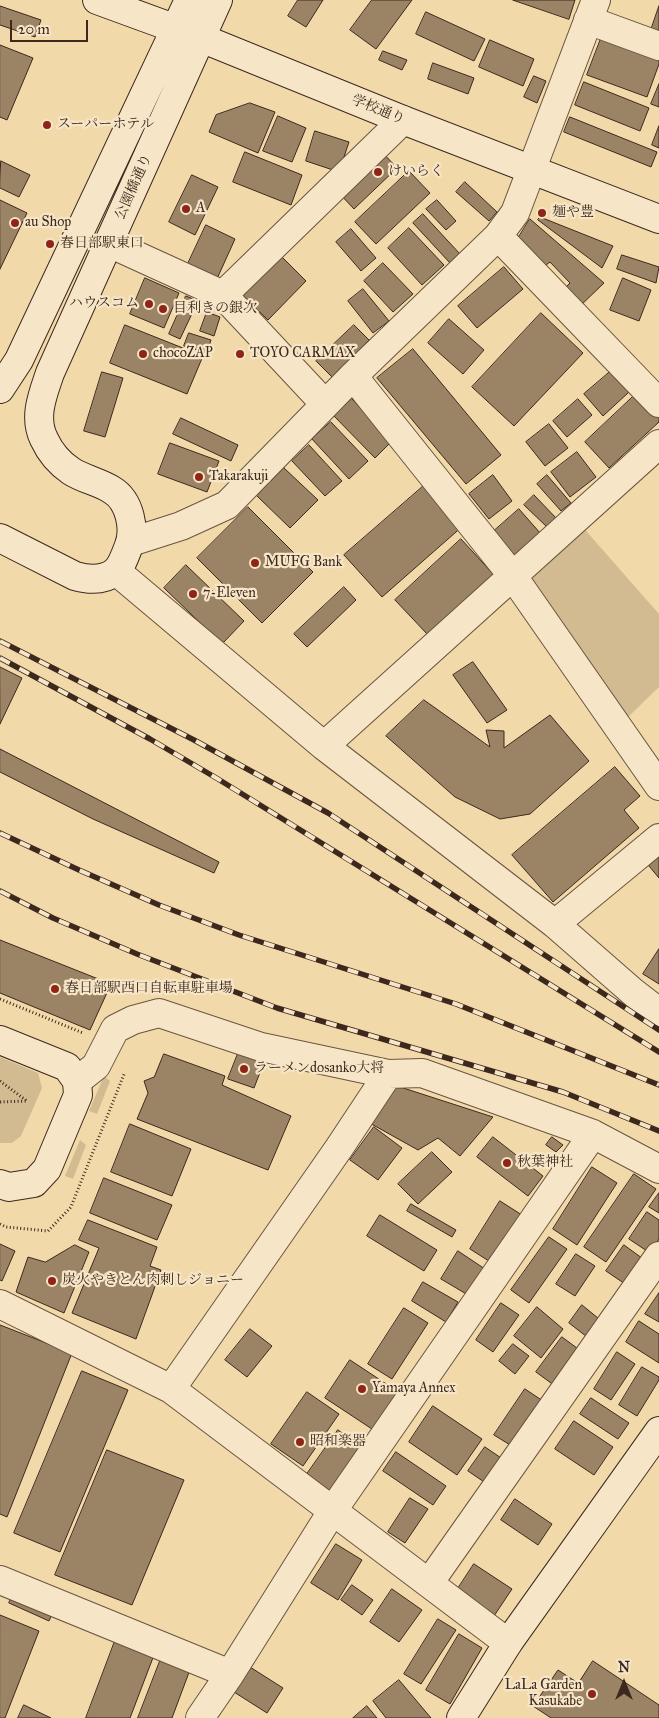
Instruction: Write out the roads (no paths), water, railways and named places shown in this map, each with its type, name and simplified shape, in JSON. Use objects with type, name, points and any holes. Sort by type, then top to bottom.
[{"type":"street","name":"学校通り","points":[[97,0],[201,38],[403,120],[659,219]]},
{"type":"street","points":[[0,389],[19,360],[189,0]]},
{"type":"street","name":"公園橋通り","points":[[131,542],[132,524],[125,504],[114,490],[71,471],[53,455],[43,438],[38,417],[50,373],[218,0]]},
{"type":"street","points":[[0,538],[75,576],[88,579],[102,578],[116,571],[131,542],[181,526],[228,505],[352,376],[498,236],[515,213],[592,10],[659,46]]},
{"type":"street","points":[[223,295],[403,120]]},
{"type":"street","points":[[498,236],[659,403]]},
{"type":"street","points":[[109,244],[223,295],[325,404]]},
{"type":"street","points":[[352,376],[512,575],[659,786]]},
{"type":"street","points":[[324,746],[659,444]]},
{"type":"street","points":[[116,571],[324,746],[555,924],[634,993],[659,1012]]},
{"type":"street","points":[[555,924],[659,838]]},
{"type":"street","points":[[78,1081],[96,1066],[115,1029],[133,1020],[159,1013],[261,1047],[388,1074],[422,1073],[593,1134],[659,1170]]},
{"type":"street","points":[[0,1040],[67,1067],[78,1081],[78,1095],[47,1169],[34,1183],[9,1187],[0,1184]]},
{"type":"street","points":[[171,1389],[339,1148],[388,1074]]},
{"type":"street","points":[[200,1718],[230,1674],[333,1510],[593,1134]]},
{"type":"street","points":[[429,1583],[659,1256]]},
{"type":"street","points":[[0,1304],[171,1389],[508,1643]]},
{"type":"street","points":[[461,1718],[508,1643],[659,1431]]},
{"type":"street","points":[[0,1580],[230,1674]]},
{"type":"railway","points":[[0,641],[194,740],[328,813],[659,1030]]},
{"type":"railway","points":[[0,658],[150,739],[218,779],[659,1052]]},
{"type":"railway","points":[[0,833],[159,905],[239,935],[456,1004],[659,1085]]},
{"type":"railway","points":[[0,891],[53,918],[137,954],[277,1008],[563,1092],[659,1131]]},
{"type":"place","name":"スーパーホテル","points":[[47,125]]},
{"type":"place","name":"けいらく","points":[[378,172]]},
{"type":"place","name":"A","points":[[186,209]]},
{"type":"place","name":"麺や豊","points":[[542,213]]},
{"type":"place","name":"au Shop","points":[[15,223]]},
{"type":"place","name":"春日部駅東口","points":[[50,244]]},
{"type":"place","name":"ハウスコム","points":[[149,304]]},
{"type":"place","name":"目利きの銀次","points":[[163,309]]},
{"type":"place","name":"chocoZAP","points":[[143,354]]},
{"type":"place","name":"TOYO CARMAX","points":[[240,354]]},
{"type":"place","name":"Takarakuji","points":[[199,477]]},
{"type":"place","name":"MUFG Bank","points":[[255,563]]},
{"type":"place","name":"7-Eleven","points":[[193,594]]},
{"type":"place","name":"春日部駅西口自転車駐車場","points":[[55,989]]},
{"type":"place","name":"ラーメンdosanko大将","points":[[244,1069]]},
{"type":"place","name":"秋葉神社","points":[[507,1163]]},
{"type":"place","name":"炭火やきとん肉刺しジョニー","points":[[52,1281]]},
{"type":"place","name":"Yamaya Annex","points":[[362,1389]]},
{"type":"place","name":"昭和楽器","points":[[300,1442]]},
{"type":"place","name":"LaLa Garden Kasukabe","points":[[592,1694]]}]
